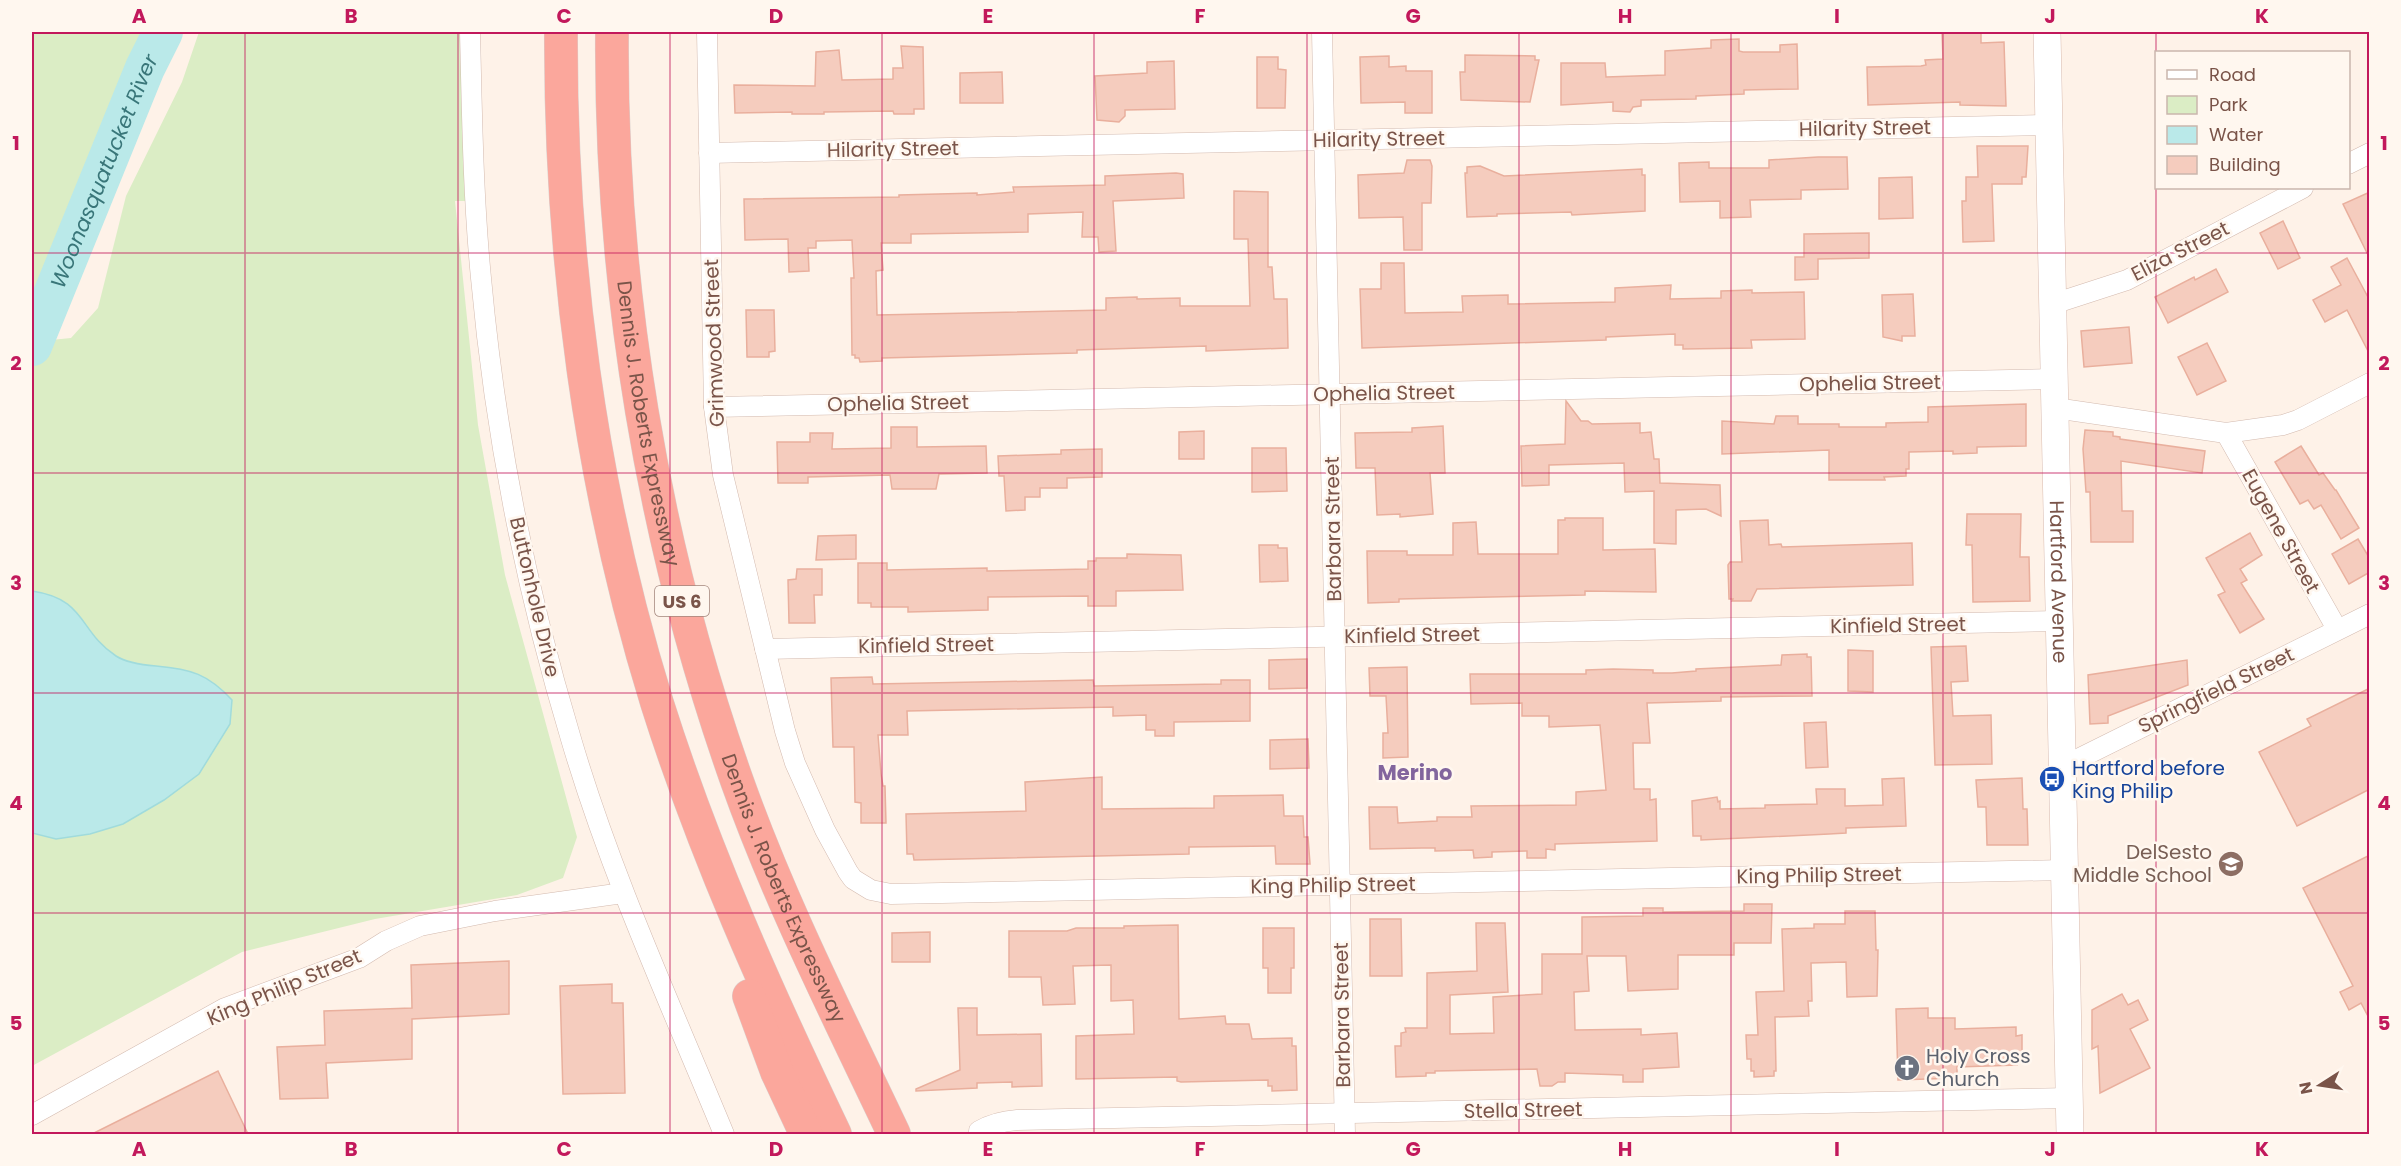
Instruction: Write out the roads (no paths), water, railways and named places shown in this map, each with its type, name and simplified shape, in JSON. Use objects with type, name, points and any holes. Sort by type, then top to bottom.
[{"type":"highway","name":"US 6","points":[[561,32],[562,125],[567,207],[584,364],[598,457],[615,539],[657,700],[712,858],[772,1002],[835,1134]]},
{"type":"highway","name":"Dennis J. Roberts Expressway","points":[[612,32],[614,144],[619,226],[628,307],[650,457],[669,548],[711,703],[737,782],[766,858],[869,1082],[896,1134]]},
{"type":"highway","points":[[712,858],[760,1028],[777,1072],[806,1134]]},
{"type":"main road","name":"Hartford Avenue","points":[[2048,32],[2070,1134]]},
{"type":"street","name":"Buttonhole Drive","points":[[470,32],[473,151],[480,276],[488,345],[509,476],[551,669],[571,741],[623,893],[724,1134]]},
{"type":"street","name":"Grimwood Street","points":[[707,32],[714,407],[723,475],[765,649]]},
{"type":"street","name":"Barbara Street","points":[[1322,32],[1345,1134]]},
{"type":"street","name":"Hilarity Street","points":[[709,153],[2049,124]]},
{"type":"street","points":[[2350,163],[2370,153]]},
{"type":"street","name":"Eliza Street","points":[[2053,304],[2127,280],[2301,189]]},
{"type":"street","name":"Ophelia Street","points":[[714,407],[2054,379]]},
{"type":"street","points":[[2055,408],[2226,433],[2283,425],[2298,420],[2370,383]]},
{"type":"street","name":"Eugene Street","points":[[2226,433],[2337,629]]},
{"type":"street","name":"Springfield Street","points":[[2062,767],[2370,614]]},
{"type":"street","name":"Kinfield Street","points":[[765,649],[2059,621]]},
{"type":"street","name":"King Philip Street","points":[[765,649],[785,731],[810,798],[844,867],[853,879],[872,890],[891,894],[2064,870]]},
{"type":"street","name":"King Philip Street","points":[[32,1116],[225,1008],[359,958],[386,941],[420,926],[495,911],[623,893]]},
{"type":"street","name":"Stella Street","points":[[979,1133],[996,1123],[1017,1120],[2069,1098]]},
{"type":"water","points":[[32,591],[50,595],[73,608],[95,636],[116,656],[135,663],[198,674],[215,684],[232,700],[230,724],[199,774],[164,800],[123,824],[90,834],[56,839],[32,833]]},
{"type":"waterway","name":"Woonasquatucket River","points":[[32,346],[145,68],[163,32]]},
{"type":"place","name":"Hartford before King Philip","points":[[2052,779]]},
{"type":"place","name":"DelSesto Middle School","points":[[2231,864]]},
{"type":"place","name":"Holy Cross Church","points":[[1907,1068]]},
{"type":"district","name":"Merino","points":[[1415,772]]}]
